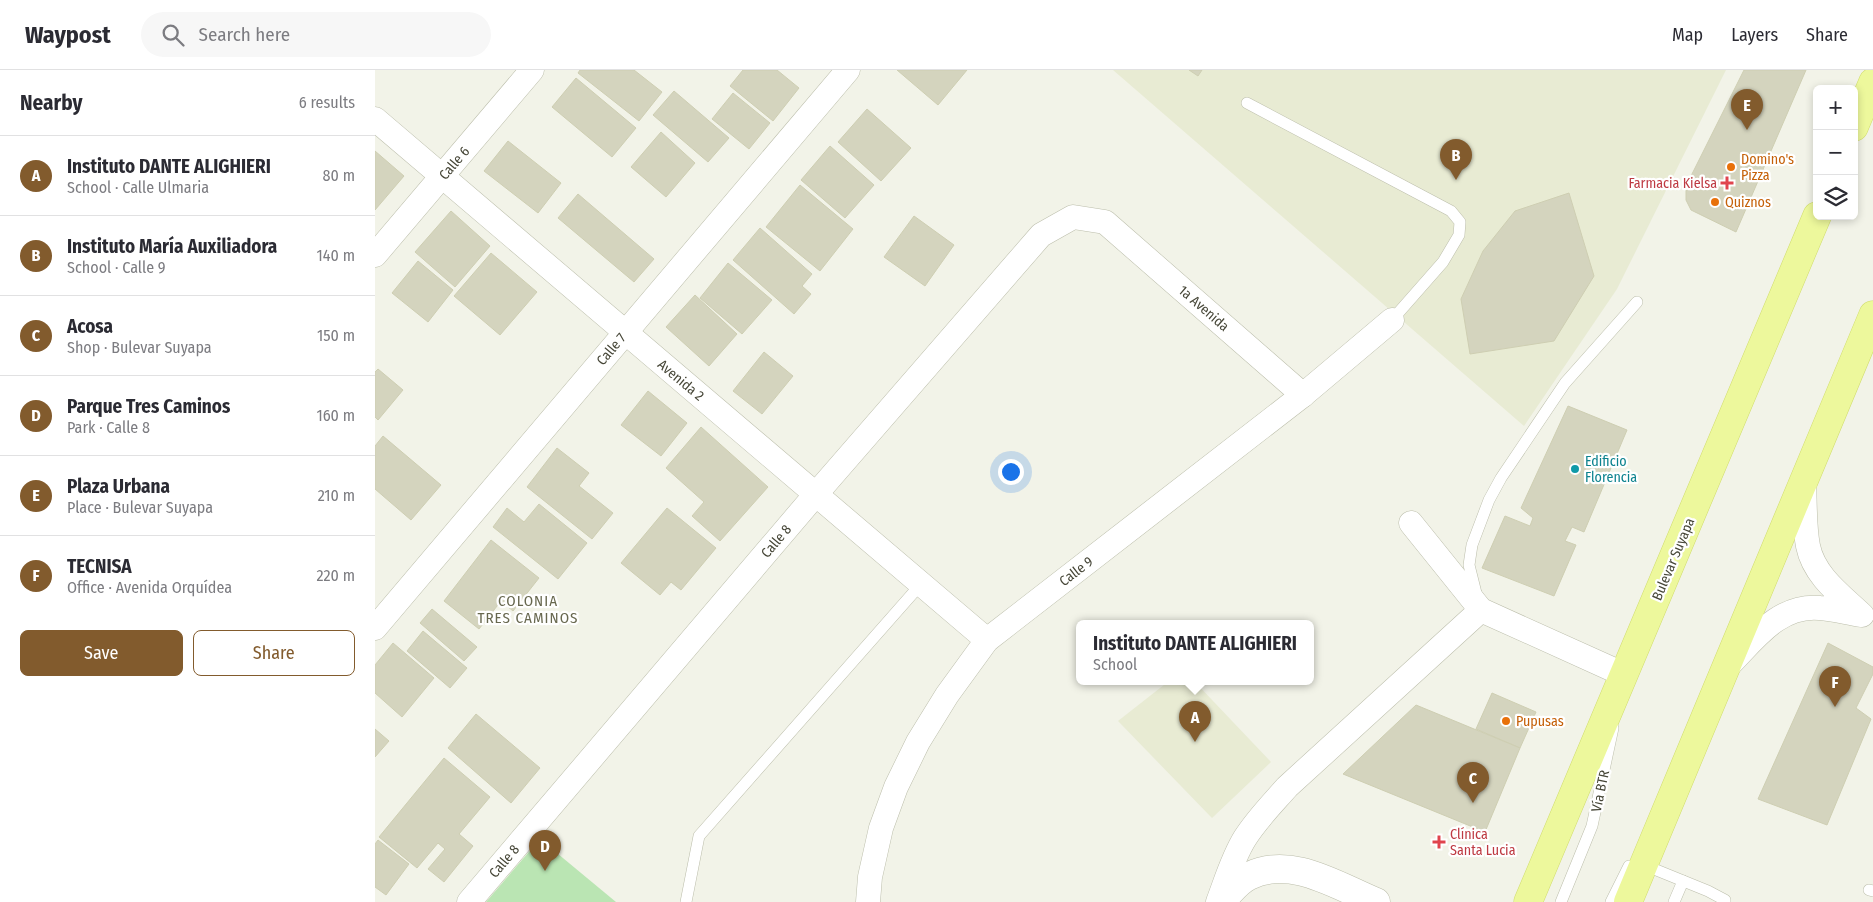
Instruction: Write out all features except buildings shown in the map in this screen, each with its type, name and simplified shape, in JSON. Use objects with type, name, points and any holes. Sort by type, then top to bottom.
[{"type":"main road","points":[[1858,118],[1873,82]]},
{"type":"main road","name":"Bulevar Suyapa","points":[[1532,893],[1815,220]]},
{"type":"main road","points":[[1628,902],[1873,315]]},
{"type":"street","name":"Calle 6","points":[[375,255],[532,70]]},
{"type":"street","name":"Calle 7","points":[[375,628],[848,70]]},
{"type":"street","name":"Avenida 2","points":[[375,119],[987,640]]},
{"type":"street","name":"Calle 8","points":[[469,902],[816,494],[1041,234],[1073,217],[1105,222]]},
{"type":"street","name":"1a Avenida","points":[[1105,222],[1303,395]]},
{"type":"street","name":"Calle 9","points":[[868,902],[870,878],[881,828],[896,787],[919,742],[947,695],[987,640],[1303,395],[1392,320]]},
{"type":"street","points":[[1804,480],[1808,545],[1812,559],[1831,585],[1868,618]]},
{"type":"street","points":[[1411,523],[1481,610],[1625,675]]},
{"type":"street","points":[[1726,668],[1772,622],[1791,611],[1819,608],[1868,618]]},
{"type":"street","points":[[1219,902],[1231,868],[1245,838],[1264,812],[1287,787],[1481,610]]},
{"type":"street","points":[[1219,902],[1247,877],[1267,869],[1289,869],[1309,874],[1376,902]]},
{"type":"street","points":[[1515,902],[1532,893]]},
{"type":"lane","points":[[1247,103],[1451,211],[1460,222],[1459,236],[1443,262],[1392,320]]},
{"type":"lane","points":[[1481,610],[1469,566],[1472,544],[1489,500],[1501,478],[1565,383],[1637,302]]},
{"type":"lane","points":[[686,902],[699,836],[921,584]]},
{"type":"lane","name":"Vía BTR","points":[[1561,902],[1593,826],[1625,675]]},
{"type":"lane","points":[[1611,902],[1701,730]]},
{"type":"lane","points":[[1644,865],[1708,891],[1725,900],[1725,902]]},
{"type":"lane","points":[[1674,902],[1683,880]]},
{"type":"shaded area","points":[[1113,70],[1726,70],[1617,289],[1524,426]]},
{"type":"shaded area","points":[[1164,685],[1198,685],[1271,762],[1212,818],[1118,721]]},
{"type":"green space","points":[[540,839],[616,902],[486,902]]},
{"type":"place","name":"Plaza Urbana","points":[[1747,130]]},
{"type":"place","name":"Domino's Pizza","points":[[1731,167]]},
{"type":"place","name":"Instituto María Auxiliadora","points":[[1456,180]]},
{"type":"place","name":"Farmacia Kielsa","points":[[1727,183]]},
{"type":"place","name":"Quiznos","points":[[1715,202]]},
{"type":"place","name":"Edificio Florencia","points":[[1575,469]]},
{"type":"place","name":"TECNISA","points":[[1835,707]]},
{"type":"place","name":"Pupusas","points":[[1506,721]]},
{"type":"place","name":"Instituto DANTE ALIGHIERI","points":[[1195,742]]},
{"type":"place","name":"Acosa","points":[[1473,803]]},
{"type":"place","name":"Clínica Santa Lucia","points":[[1439,842]]},
{"type":"place","name":"Parque Tres Caminos","points":[[545,871]]},
{"type":"district","name":"COLONIA TRES CAMINOS","points":[[528,610]]}]
